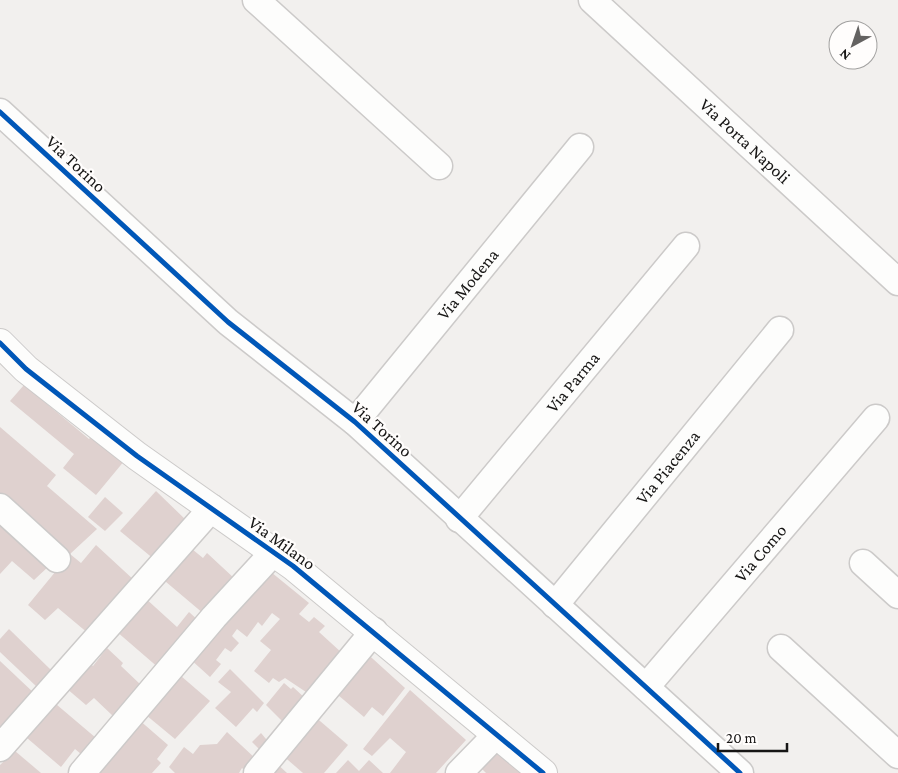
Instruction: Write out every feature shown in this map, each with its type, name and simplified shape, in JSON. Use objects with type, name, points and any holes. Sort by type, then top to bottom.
[{"type":"street","points":[[256,0],[439,166]]},
{"type":"street","name":"Via Porta Napoli","points":[[592,0],[898,282]]},
{"type":"street","name":"Via Torino","points":[[0,112],[228,322],[355,422],[459,519],[740,773]]},
{"type":"street","name":"Via Modena","points":[[355,422],[580,148]]},
{"type":"street","name":"Via Parma","points":[[459,519],[686,246]]},
{"type":"street","name":"Via Piacenza","points":[[555,605],[780,330]]},
{"type":"street","name":"Via Milano","points":[[0,342],[26,368],[137,456],[293,566],[374,631],[543,773]]},
{"type":"street","name":"Via Como","points":[[646,687],[876,418]]},
{"type":"street","points":[[0,507],[57,560]]},
{"type":"street","points":[[0,748],[212,508]]},
{"type":"street","points":[[82,773],[214,617],[273,553]]},
{"type":"street","points":[[863,563],[898,595]]},
{"type":"street","points":[[256,773],[374,631]]},
{"type":"street","points":[[780,648],[898,755]]},
{"type":"street","points":[[459,773],[497,734]]},
{"type":"building","points":[[24,385],[89,439],[94,433],[125,460],[96,495],[63,468],[74,454],[10,401]]},
{"type":"building","points":[[0,427],[56,475],[47,486],[97,529],[70,554],[0,495]]},
{"type":"building","points":[[156,491],[188,522],[155,560],[120,531]]},
{"type":"building","points":[[105,497],[123,513],[105,531],[88,517]]},
{"type":"building","points":[[0,518],[50,565],[34,580],[12,561],[0,574]]},
{"type":"building","points":[[96,545],[135,581],[89,634],[58,608],[45,620],[28,605],[70,554],[81,563]]},
{"type":"building","points":[[187,545],[203,558],[207,553],[235,579],[204,614],[159,576]]},
{"type":"building","points":[[266,568],[309,603],[299,614],[309,622],[314,617],[325,626],[319,632],[342,653],[306,692],[285,678],[279,682],[273,678],[269,683],[254,671],[271,650],[260,641],[280,619],[272,613],[262,626],[258,622],[247,637],[237,629],[232,636],[239,643],[231,652],[225,648],[216,660],[221,664],[210,677],[189,658]]},
{"type":"building","points":[[144,597],[177,627],[189,612],[200,622],[160,669],[116,631]]},
{"type":"building","points":[[9,629],[51,670],[37,687],[0,652],[0,639]]},
{"type":"building","points":[[107,648],[123,663],[121,666],[141,685],[113,716],[94,698],[86,705],[66,688],[88,662],[93,666]]},
{"type":"building","points":[[362,649],[405,688],[383,716],[372,707],[364,717],[338,695]]},
{"type":"building","points":[[0,661],[35,694],[4,730],[0,726]]},
{"type":"building","points":[[230,669],[264,703],[257,712],[253,708],[236,727],[215,708],[231,692],[218,682]]},
{"type":"building","points":[[174,670],[210,701],[175,739],[140,710]]},
{"type":"building","points":[[284,683],[291,689],[293,687],[306,699],[285,724],[266,705]]},
{"type":"building","points":[[410,690],[466,740],[436,773],[390,773],[406,752],[390,738],[372,756],[363,749]]},
{"type":"building","points":[[50,699],[96,738],[81,754],[75,749],[61,767],[20,732]]},
{"type":"building","points":[[313,715],[348,745],[324,773],[303,773],[281,754]]},
{"type":"building","points":[[138,719],[168,745],[157,759],[161,763],[152,773],[99,773],[128,738]]},
{"type":"building","points":[[227,732],[257,760],[246,772],[242,768],[239,773],[175,773],[169,767],[184,747],[193,754],[200,745],[217,744]]},
{"type":"building","points":[[261,733],[271,745],[264,754],[252,742]]},
{"type":"building","points":[[492,745],[522,773],[486,773],[475,762]]},
{"type":"building","points":[[15,751],[41,773],[0,773],[0,765]]},
{"type":"building","points":[[348,760],[359,771],[369,760],[383,773],[336,773]]},
{"type":"building","points":[[274,761],[287,773],[264,773]]},
{"type":"cycle path","points":[[0,112],[228,322],[355,422],[740,773]]},
{"type":"cycle path","points":[[0,343],[26,369],[137,456],[293,566],[543,773]]}]
